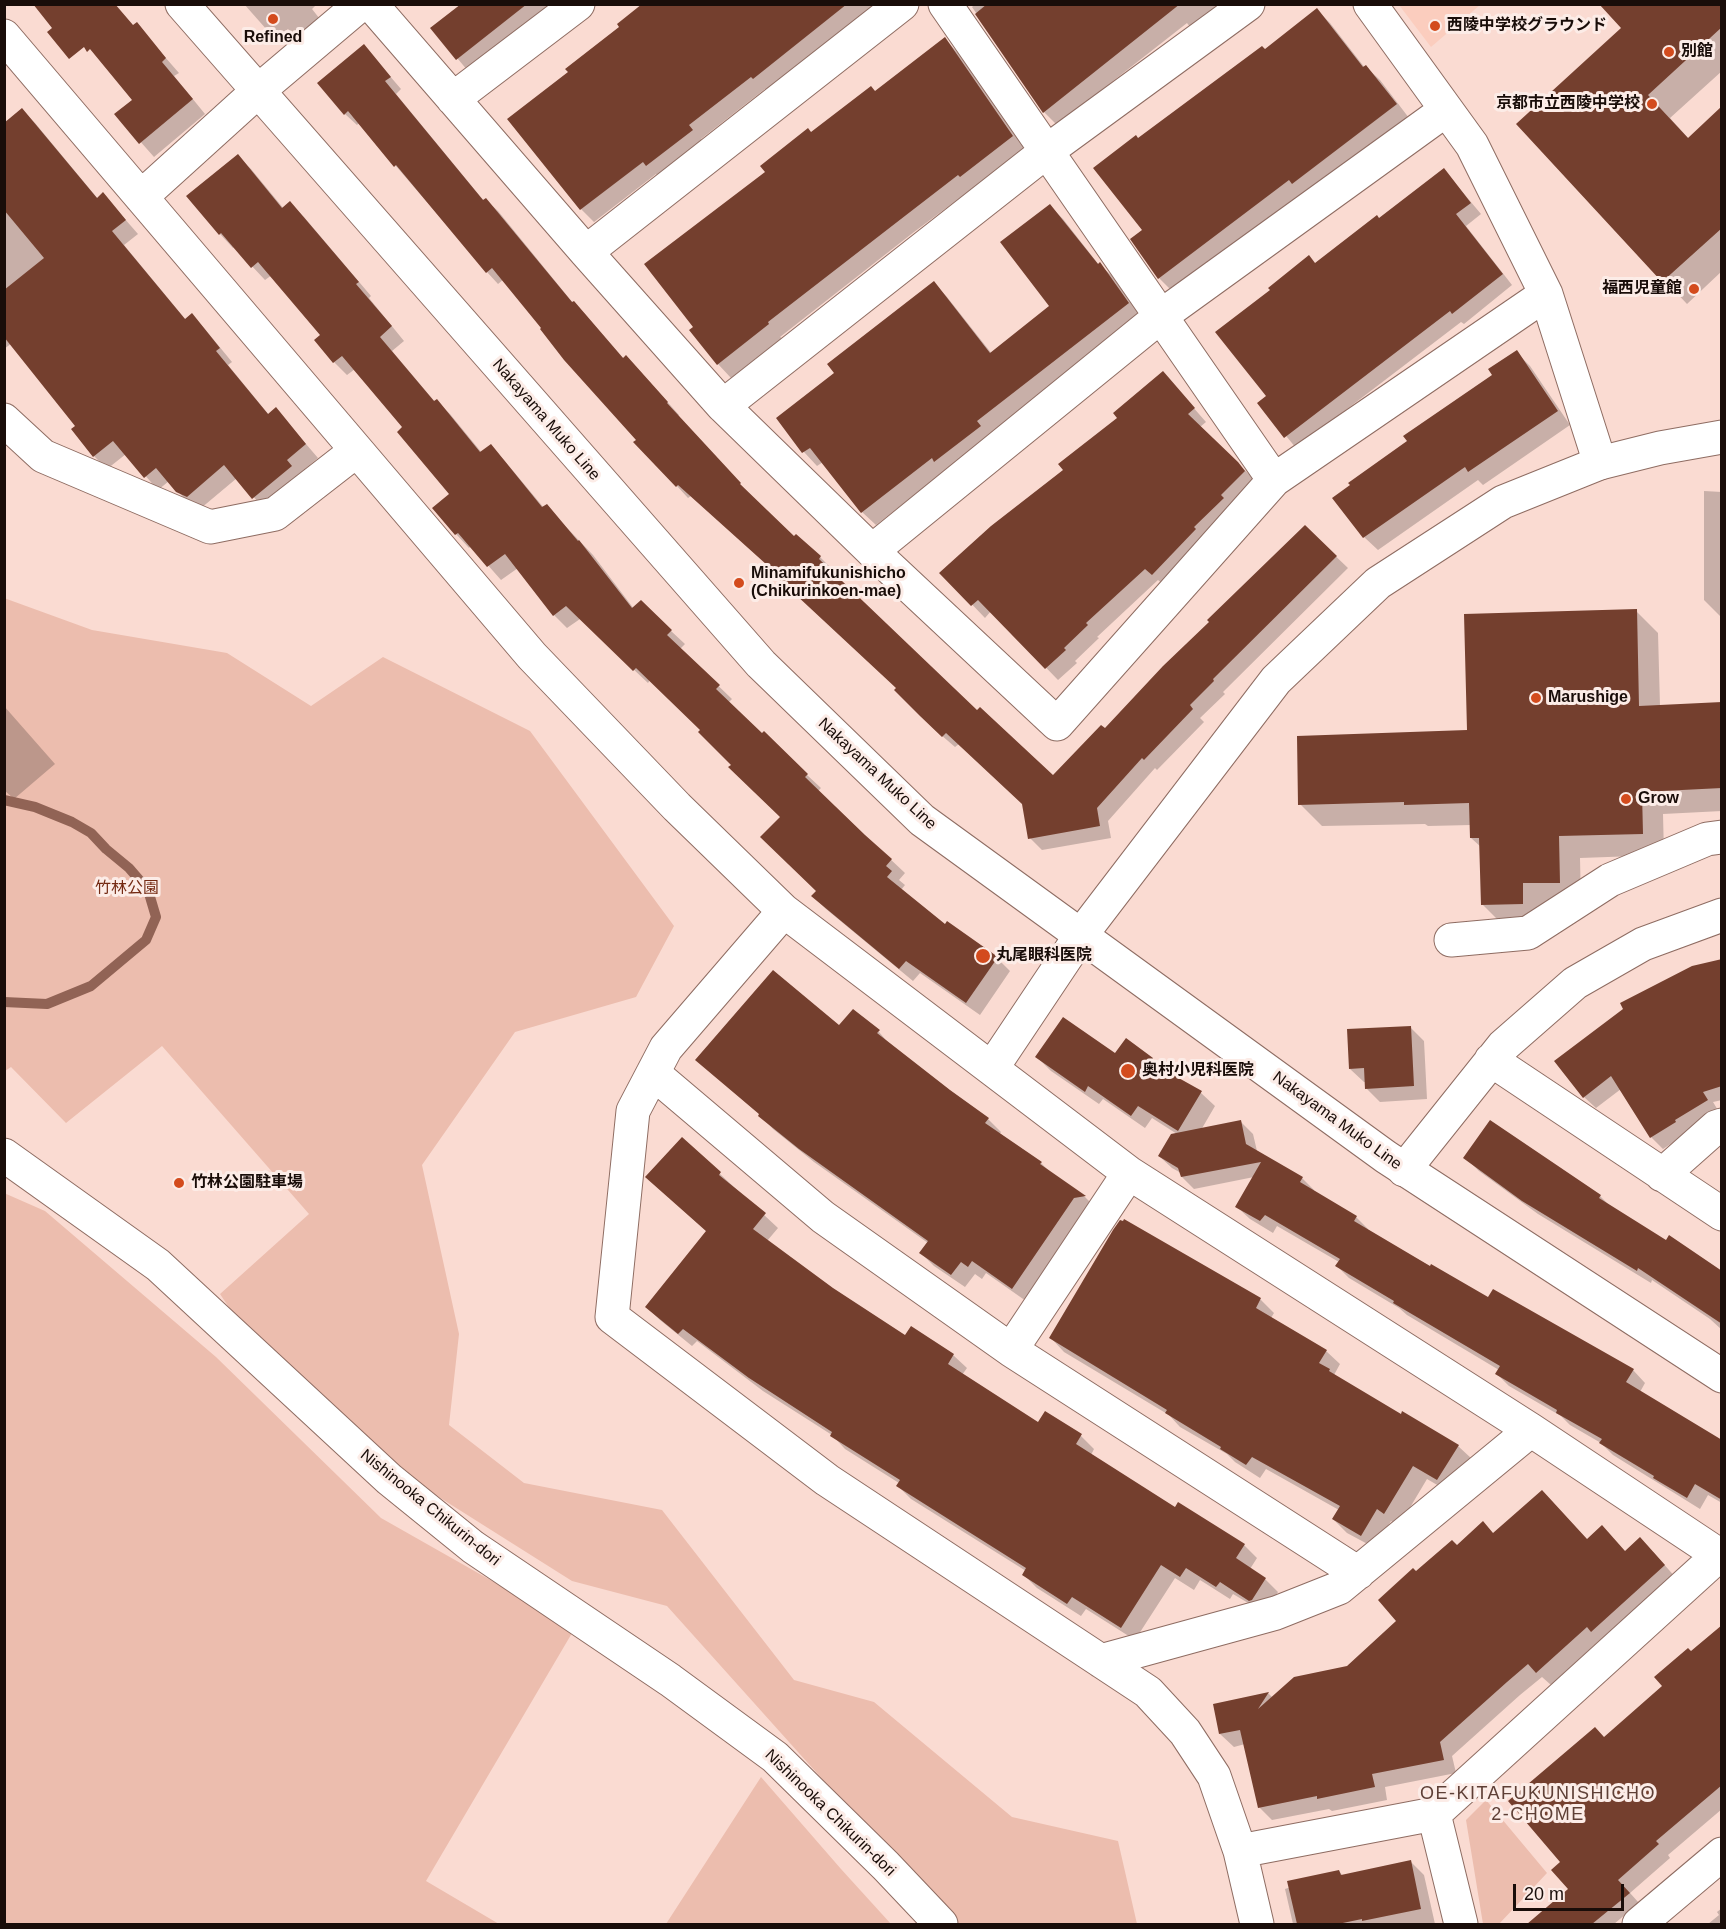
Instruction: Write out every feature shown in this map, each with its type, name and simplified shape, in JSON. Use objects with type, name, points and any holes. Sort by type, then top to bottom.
[{"type":"street","name":"Nakayama Muko Line","points":[[182,4],[761,664],[922,820],[1404,1170],[1722,1376]]},
{"type":"street","points":[[141,197],[258,91],[361,4]]},
{"type":"street","points":[[371,4],[723,406],[872,551],[1057,724],[1274,480],[1546,294]]},
{"type":"street","points":[[453,99],[578,4]]},
{"type":"street","points":[[586,252],[902,4]]},
{"type":"street","points":[[945,4],[1274,480]]},
{"type":"street","points":[[723,406],[1047,152],[1248,4]]},
{"type":"street","points":[[1370,4],[1472,145],[1546,294],[1600,464]]},
{"type":"street","points":[[4,36],[532,656],[677,807],[784,912],[1128,1173],[1531,1430],[1720,1556],[1434,1814],[1240,1851]]},
{"type":"street","points":[[872,551],[1161,316],[1446,110]]},
{"type":"street","points":[[4,420],[43,456],[210,527],[275,514],[357,451]]},
{"type":"street","points":[[992,1068],[1081,935],[1276,680],[1378,583],[1503,502],[1600,464],[1660,448],[1722,437]]},
{"type":"street","points":[[1451,940],[1528,933],[1610,880],[1707,839],[1722,837]]},
{"type":"street","points":[[784,912],[666,1048],[633,1111],[612,1317],[827,1480],[1148,1692],[1185,1732],[1214,1776],[1240,1851],[1257,1924]]},
{"type":"street","points":[[1404,1170],[1503,1046],[1575,983],[1643,944],[1722,915]]},
{"type":"street","points":[[1491,1060],[1722,1214]]},
{"type":"street","points":[[653,1073],[823,1217],[1011,1350],[1358,1573]]},
{"type":"street","points":[[1662,1175],[1716,1127],[1722,1125]]},
{"type":"street","name":"Nishinooka Chikurin-dori","points":[[4,1155],[158,1265],[389,1479],[473,1547],[670,1680],[775,1757],[886,1866],[941,1924]]},
{"type":"street","points":[[1011,1350],[1128,1173]]},
{"type":"street","points":[[1101,1661],[1276,1613],[1340,1588],[1531,1430]]},
{"type":"street","points":[[1434,1814],[1461,1924]]},
{"type":"street","points":[[1639,1924],[1722,1854]]},
{"type":"shaded area","name":"西陵中学校グラウンド","points":[[1399,5],[1480,5],[1431,47]]},
{"type":"green space","name":"竹林公園","points":[[4,598],[92,630],[227,653],[311,706],[383,657],[530,731],[674,926],[636,997],[515,1032],[422,1165],[459,1334],[449,1425],[524,1483],[662,1510],[794,1680],[874,1702],[1012,1817],[1118,1841],[1137,1924],[944,1924],[824,1781],[667,1606],[572,1581],[396,1470],[272,1372],[220,1294],[309,1214],[162,1046],[66,1123],[11,1067],[5,1071]]},
{"type":"green space","points":[[4,1193],[45,1211],[216,1357],[381,1518],[575,1628],[426,1881],[499,1924],[5,1924]]},
{"type":"green space","points":[[761,1777],[841,1869],[891,1924],[666,1924]]},
{"type":"green space","points":[[1486,1800],[1547,1873],[1499,1924],[1483,1924],[1466,1820]]},
{"type":"building","points":[[33,4],[115,4],[133,25],[137,22],[166,58],[162,62],[193,99],[139,144],[114,114],[132,100],[90,49],[87,52],[84,47],[69,59],[47,32],[52,28]]},
{"type":"building","points":[[461,4],[527,4],[456,60],[430,28]]},
{"type":"building","points":[[642,4],[847,4],[753,79],[751,77],[689,125],[693,130],[646,166],[643,162],[580,210],[507,119],[568,72],[565,69],[619,27],[617,24]]},
{"type":"building","points":[[987,4],[1180,4],[1043,113],[975,14]]},
{"type":"building","points":[[1599,4],[1722,4],[1722,27],[1648,95],[1688,138],[1722,106],[1722,228],[1662,282],[1516,124],[1621,28]]},
{"type":"building","points":[[1317,8],[1363,67],[1366,65],[1397,104],[1292,184],[1289,180],[1158,279],[1130,239],[1142,230],[1093,168],[1136,135],[1138,138],[1262,46],[1265,49]]},
{"type":"building","points":[[945,37],[1013,136],[901,219],[768,322],[769,324],[717,365],[689,330],[693,327],[644,264],[765,172],[760,166],[808,128],[811,132],[871,86],[875,91]]},
{"type":"building","points":[[364,44],[391,77],[385,81],[483,200],[486,198],[572,302],[574,301],[623,358],[626,355],[740,484],[794,536],[796,534],[821,556],[819,559],[977,710],[980,707],[1053,775],[1101,725],[1105,728],[1163,666],[1209,622],[1207,620],[1305,525],[1337,556],[1213,679],[1214,681],[1190,705],[1193,709],[1144,760],[1142,758],[1097,808],[1100,826],[1028,839],[1022,804],[946,733],[942,737],[894,690],[896,688],[766,567],[767,565],[678,485],[676,487],[633,442],[636,440],[564,360],[492,268],[486,273],[348,111],[344,115],[317,83]]},
{"type":"building","points":[[22,108],[97,198],[103,192],[126,220],[112,231],[185,319],[192,313],[220,348],[216,351],[268,414],[276,407],[306,444],[287,460],[292,466],[252,499],[224,465],[187,497],[176,492],[156,468],[144,478],[113,441],[93,457],[71,429],[75,426],[4,337],[4,290],[44,258],[4,210],[4,123]]},
{"type":"building","points":[[238,154],[282,208],[290,201],[359,282],[356,284],[392,326],[380,337],[434,401],[437,399],[480,452],[491,444],[542,507],[547,504],[579,540],[632,608],[641,600],[672,630],[667,635],[720,685],[716,689],[762,733],[764,731],[808,774],[805,777],[892,859],[886,866],[892,871],[887,877],[945,924],[947,921],[998,957],[966,1003],[906,961],[899,969],[811,896],[816,891],[760,837],[780,817],[728,767],[731,765],[698,732],[700,730],[636,668],[633,671],[566,606],[553,616],[505,554],[487,567],[458,533],[455,535],[432,508],[449,494],[397,432],[402,427],[342,356],[333,363],[314,340],[320,335],[258,262],[251,268],[186,196]]},
{"type":"building","points":[[1444,168],[1471,203],[1456,214],[1503,274],[1452,314],[1450,311],[1284,438],[1257,403],[1266,396],[1215,332],[1270,290],[1268,288],[1309,255],[1315,263],[1377,215],[1379,218]]},
{"type":"building","points":[[1050,204],[1098,264],[1100,262],[1129,303],[977,421],[981,426],[934,462],[932,458],[861,513],[810,448],[802,453],[776,418],[834,373],[827,364],[934,281],[990,353],[1049,306],[1000,242]]},
{"type":"building","points":[[1517,350],[1558,411],[1468,472],[1465,467],[1363,538],[1332,498],[1350,485],[1348,483],[1407,441],[1403,436],[1492,375],[1488,369]]},
{"type":"building","points":[[1163,371],[1195,408],[1188,414],[1245,471],[1221,495],[1224,498],[1194,527],[1196,529],[1152,575],[1145,569],[1086,623],[1088,625],[1064,648],[1066,650],[1045,669],[978,600],[971,606],[939,573],[991,526],[1063,470],[1058,464],[1117,418],[1113,413]]},
{"type":"building","points":[[1637,609],[1639,706],[1722,702],[1722,788],[1642,792],[1643,834],[1559,836],[1560,883],[1523,883],[1523,904],[1481,905],[1479,838],[1470,838],[1469,803],[1298,805],[1297,736],[1467,730],[1464,614]]},
{"type":"building","points":[[1722,959],[1722,1086],[1703,1092],[1708,1100],[1650,1138],[1611,1076],[1583,1098],[1554,1061],[1623,1009],[1620,1003],[1692,966]]},
{"type":"building","points":[[773,970],[839,1025],[853,1009],[880,1030],[877,1033],[989,1118],[985,1123],[1086,1196],[1074,1198],[1012,1289],[972,1261],[968,1267],[961,1262],[951,1275],[919,1253],[928,1241],[799,1149],[695,1060]]},
{"type":"building","points":[[1063,1017],[1115,1053],[1126,1038],[1153,1058],[1150,1062],[1202,1091],[1178,1131],[1138,1106],[1131,1116],[1088,1086],[1085,1092],[1035,1057]]},
{"type":"building","points":[[1411,1026],[1414,1086],[1365,1089],[1364,1068],[1349,1069],[1347,1029]]},
{"type":"building","points":[[1241,1120],[1246,1144],[1303,1177],[1300,1182],[1357,1216],[1354,1221],[1488,1297],[1493,1289],[1634,1369],[1626,1382],[1722,1440],[1722,1500],[1695,1484],[1687,1498],[1653,1478],[1654,1476],[1599,1443],[1602,1439],[1495,1374],[1500,1366],[1335,1266],[1340,1259],[1265,1215],[1260,1221],[1235,1207],[1261,1162],[1181,1177],[1178,1168],[1158,1156],[1171,1134]]},
{"type":"building","points":[[1490,1120],[1601,1195],[1599,1198],[1666,1240],[1669,1235],[1722,1271],[1722,1324],[1638,1268],[1637,1271],[1522,1201],[1463,1158]]},
{"type":"building","points":[[682,1137],[721,1172],[719,1175],[766,1213],[753,1229],[833,1288],[905,1335],[911,1326],[954,1354],[948,1364],[1038,1422],[1045,1411],[1082,1434],[1076,1444],[1175,1507],[1178,1502],[1245,1544],[1236,1558],[1266,1578],[1252,1600],[1249,1601],[1220,1582],[1216,1587],[1186,1568],[1180,1577],[1161,1565],[1121,1628],[1072,1597],[1067,1604],[1022,1575],[1026,1568],[896,1486],[900,1480],[830,1436],[832,1432],[749,1378],[683,1329],[678,1334],[645,1307],[706,1231],[645,1177]]},
{"type":"building","points":[[1124,1219],[1261,1298],[1256,1308],[1327,1350],[1319,1363],[1330,1369],[1329,1371],[1459,1445],[1437,1480],[1413,1466],[1384,1514],[1377,1509],[1361,1536],[1332,1519],[1340,1506],[1252,1457],[1246,1465],[1165,1413],[1167,1410],[1049,1338],[1113,1230],[1120,1220]]},
{"type":"building","points":[[1542,1490],[1587,1539],[1602,1525],[1625,1551],[1640,1537],[1665,1565],[1591,1632],[1587,1627],[1536,1673],[1528,1664],[1507,1682],[1440,1742],[1444,1760],[1372,1774],[1375,1787],[1258,1808],[1240,1730],[1219,1734],[1213,1704],[1269,1692],[1258,1709],[1294,1677],[1347,1666],[1396,1621],[1378,1600],[1413,1568],[1416,1571],[1452,1540],[1457,1545],[1483,1521],[1493,1533]]},
{"type":"building","points":[[1722,1625],[1722,1785],[1656,1841],[1659,1844],[1618,1880],[1630,1893],[1592,1924],[1527,1924],[1568,1889],[1551,1870],[1560,1862],[1508,1801],[1595,1727],[1604,1737],[1662,1686],[1654,1677],[1688,1648],[1691,1651]]},
{"type":"building","points":[[1411,1860],[1421,1909],[1338,1924],[1297,1924],[1287,1881],[1339,1870],[1341,1875]]},
{"type":"waterway","points":[[4,800],[35,807],[72,822],[91,833],[129,868],[148,890],[156,917],[146,940],[91,986],[47,1004],[4,1002]]},
{"type":"place","name":"Refined","points":[[273,19]]},
{"type":"place","name":"西陵中学校グラウンド","points":[[1435,26]]},
{"type":"place","name":"別館","points":[[1669,52]]},
{"type":"place","name":"京都市立西陵中学校","points":[[1652,104]]},
{"type":"place","name":"福西児童館","points":[[1694,289]]},
{"type":"place","name":"Minamifukunishicho (Chikurinkoen-mae)","points":[[739,583]]},
{"type":"place","name":"Marushige","points":[[1536,698]]},
{"type":"place","name":"Grow","points":[[1626,799]]},
{"type":"place","name":"丸尾眼科医院","points":[[983,956]]},
{"type":"place","name":"奥村小児科医院","points":[[1128,1071]]},
{"type":"place","name":"竹林公園駐車場","points":[[179,1183]]},
{"type":"district","name":"OE-KITAFUKUNISHICHO 2-CHOME","points":[[1538,1804]]}]
